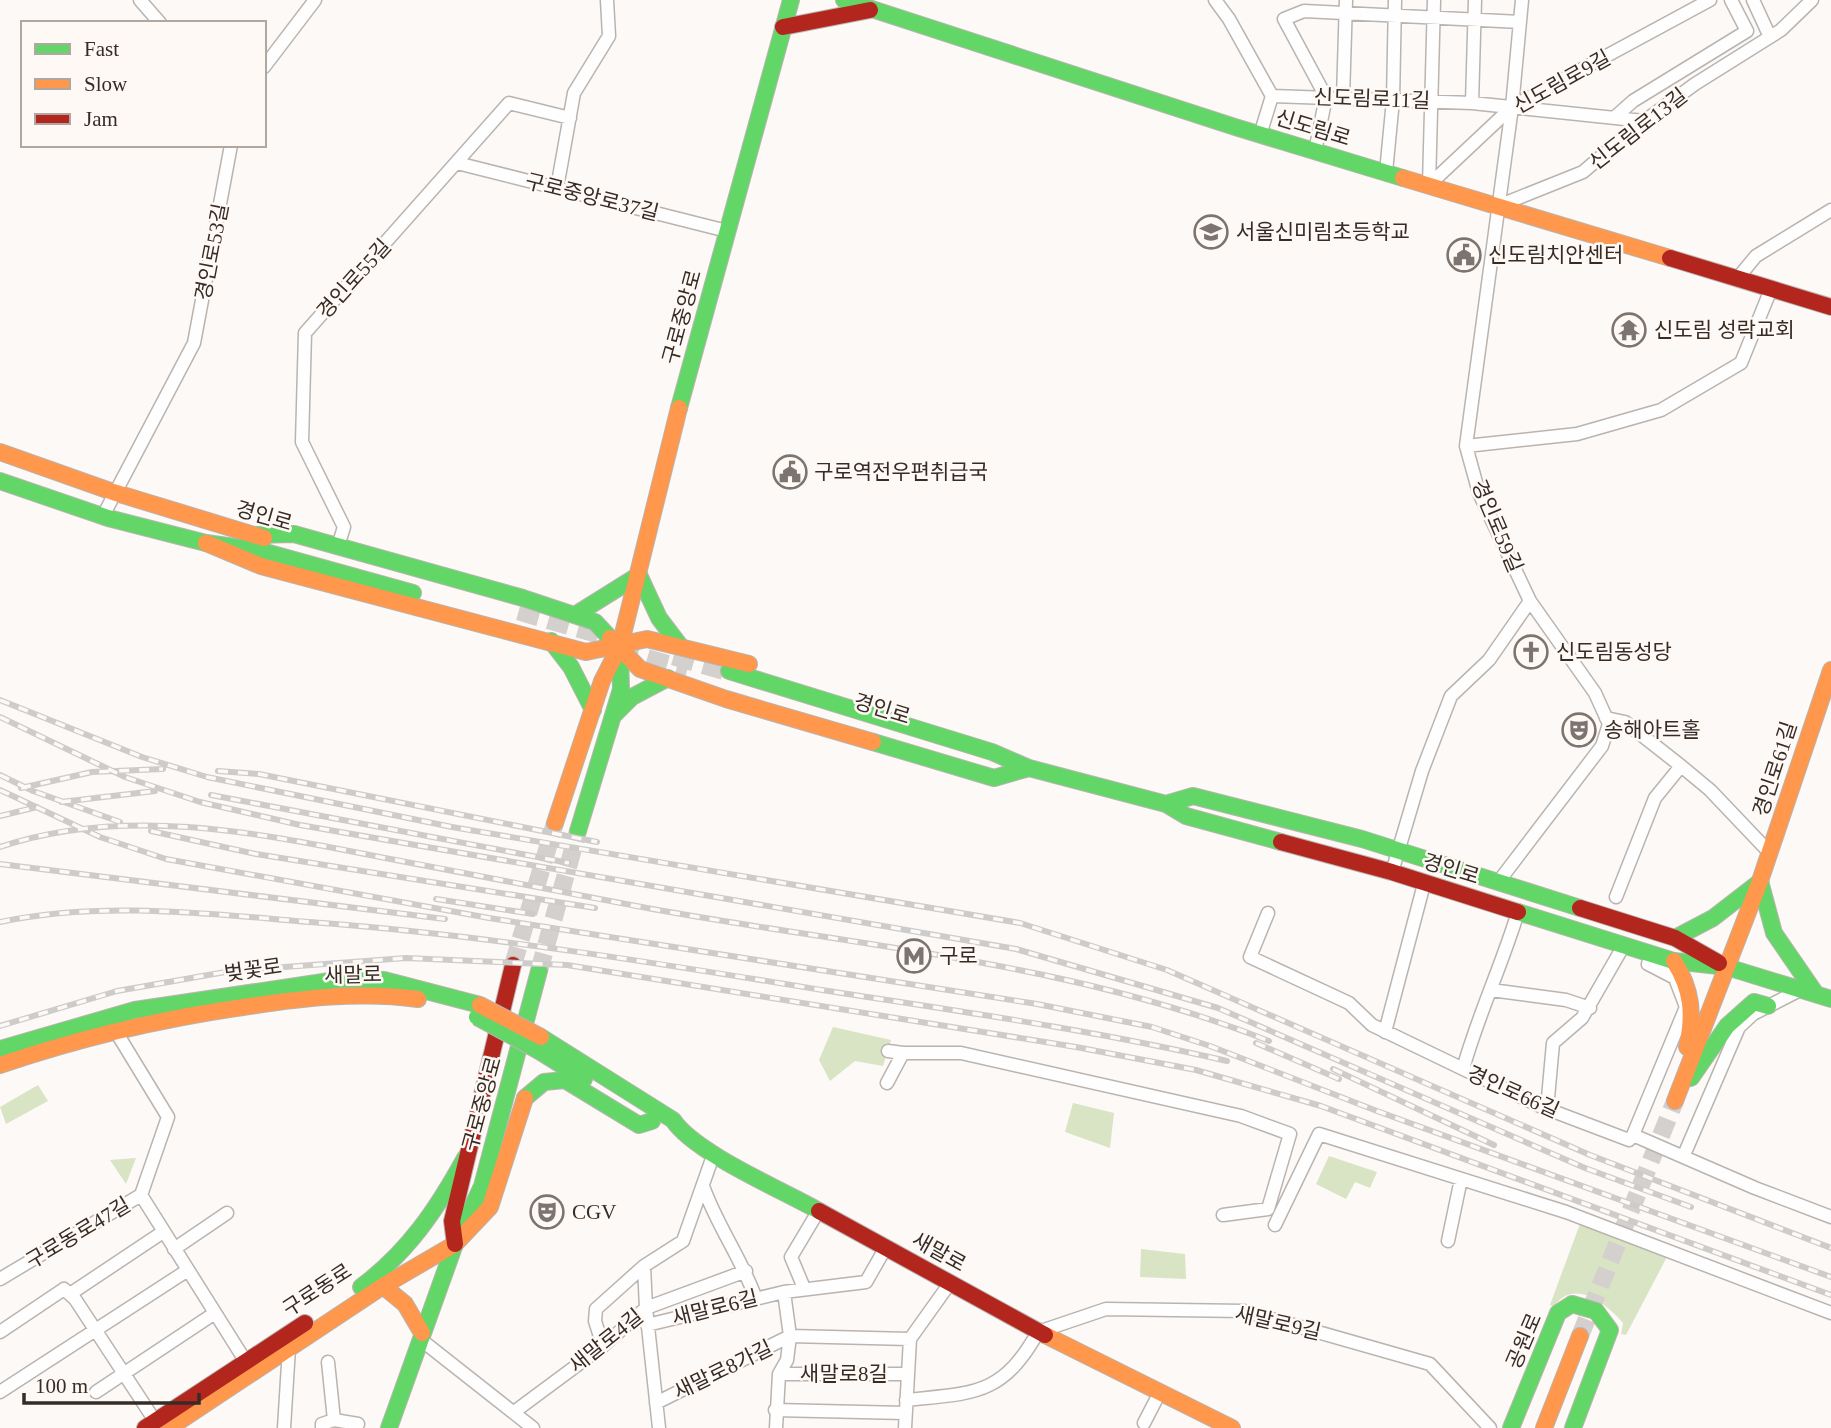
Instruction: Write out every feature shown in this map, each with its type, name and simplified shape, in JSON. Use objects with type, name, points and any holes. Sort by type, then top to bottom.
[{"type":"main road","name":"구로중앙로","points":[[555,822],[602,681],[620,646],[681,401],[791,0]]},
{"type":"main road","name":"신도림로","points":[[844,0],[1261,135],[1831,307]]},
{"type":"main road","points":[[783,27],[866,5]]},
{"type":"main road","name":"경인로","points":[[0,453],[113,492],[517,615],[258,550],[206,543],[103,516],[0,481]]},
{"type":"main road","points":[[252,535],[294,534],[575,615],[595,622],[640,669],[726,699],[994,778],[1029,768]]},
{"type":"main road","points":[[206,543],[280,572],[549,640],[586,652],[647,639],[681,647],[900,708],[993,743],[1029,768]]},
{"type":"main road","points":[[575,615],[639,575],[659,618],[681,647]]},
{"type":"main road","points":[[549,640],[572,667],[593,710]]},
{"type":"main road","name":"구로중앙로","points":[[578,831],[621,689],[620,646]]},
{"type":"main road","name":"경인로61길","points":[[1675,1101],[1760,881],[1831,670]]},
{"type":"main road","name":"경인로","points":[[727,677],[986,764],[1029,768],[1166,804],[1186,816],[1392,872],[1674,961],[1727,967],[1816,994]]},
{"type":"main road","points":[[613,716],[632,697],[668,678]]},
{"type":"main road","name":"경인로","points":[[1166,804],[1193,796],[1363,839],[1675,937],[1727,967]]},
{"type":"main road","points":[[1675,937],[1713,918],[1760,881],[1764,908],[1773,933],[1816,994]]},
{"type":"main road","points":[[1674,961],[1688,982],[1694,1003],[1675,1101]]},
{"type":"main road","name":"구로중앙로","points":[[456,1244],[452,1221],[513,965]]},
{"type":"main road","name":"구로중앙로","points":[[389,1428],[456,1244],[482,1186],[540,971]]},
{"type":"main road","name":"벚꽃로","points":[[0,1049],[135,1010],[343,979],[384,980],[432,990],[478,1011],[510,1020]]},
{"type":"main road","name":"새말로","points":[[0,1065],[115,1030],[220,1010],[356,993],[418,998],[478,1011],[673,1120],[681,1132],[714,1153],[1038,1332],[1232,1428]]},
{"type":"main road","points":[[1675,1101],[1717,1043],[1727,1024],[1754,1002],[1768,1006]]},
{"type":"main road","name":"새말로","points":[[510,1020],[540,1044],[652,1121],[669,1132],[681,1132]]},
{"type":"main road","points":[[456,1244],[489,1207],[526,1096],[538,1084],[553,1079],[565,1080],[639,1125],[652,1121]]},
{"type":"main road","name":"구로동로","points":[[156,1426],[289,1348],[388,1278],[439,1205],[465,1158]]},
{"type":"main road","name":"구로동로","points":[[156,1426],[246,1362],[388,1278],[456,1244]]},
{"type":"main road","points":[[388,1278],[421,1336]]},
{"type":"main road","name":"공원로","points":[[1511,1428],[1558,1313],[1572,1304],[1598,1311],[1605,1316],[1610,1329],[1573,1428]]},
{"type":"main road","points":[[1544,1428],[1580,1336]]},
{"type":"street","points":[[140,0],[158,21]]},
{"type":"street","points":[[266,64],[315,0]]},
{"type":"street","points":[[557,188],[574,93],[609,36],[607,0]]},
{"type":"street","points":[[1215,0],[1229,19],[1272,96],[1261,135]]},
{"type":"street","points":[[1386,172],[1393,100],[1395,0]]},
{"type":"street","points":[[1429,185],[1433,0]]},
{"type":"street","points":[[1472,103],[1475,0]]},
{"type":"street","points":[[1498,206],[1512,107],[1522,0]]},
{"type":"street","name":"신도림로9길","points":[[1429,185],[1512,107],[1710,0]]},
{"type":"street","points":[[1614,118],[1633,101],[1747,31],[1731,0]]},
{"type":"street","points":[[1753,0],[1770,37]]},
{"type":"street","name":"신도림로13길","points":[[1498,206],[1583,172],[1644,121],[1695,84],[1770,37],[1812,0]]},
{"type":"street","points":[[1343,98],[1346,7]]},
{"type":"street","points":[[1315,151],[1326,97],[1284,19],[1304,11],[1346,7],[1395,16],[1520,22]]},
{"type":"street","name":"신도림로11길","points":[[1272,96],[1472,103],[1644,121]]},
{"type":"street","name":"경인로55길","points":[[338,546],[344,527],[302,442],[305,333],[509,103],[569,118]]},
{"type":"street","name":"경인로53길","points":[[103,516],[113,492],[194,343],[231,147]]},
{"type":"street","name":"구로중앙로37길","points":[[457,163],[727,231]]},
{"type":"street","name":"경인로59길","points":[[1498,206],[1466,446],[1479,493],[1530,601]]},
{"type":"street","points":[[1737,279],[1756,256],[1831,210]]},
{"type":"street","points":[[1466,446],[1577,434],[1661,410],[1741,363],[1771,289]]},
{"type":"street","points":[[1392,872],[1396,851],[1422,771],[1451,696],[1489,660],[1530,601],[1595,694],[1606,718],[1625,722],[1681,766],[1710,790],[1769,852]]},
{"type":"street","name":"경인로","points":[[1499,881],[1602,746],[1609,724],[1606,718]]},
{"type":"street","points":[[1616,897],[1656,798],[1681,766]]},
{"type":"street","points":[[1385,1032],[1424,884]]},
{"type":"street","points":[[1463,1069],[1475,1026],[1491,990],[1518,912]]},
{"type":"street","name":"경인로66길","points":[[1268,913],[1250,957],[1349,1003],[1371,1026],[1547,1109],[1629,1140],[1633,1135],[1755,1188],[1831,1217]]},
{"type":"street","points":[[1547,1109],[1553,1043],[1590,1008],[1624,945]]},
{"type":"street","points":[[1633,1135],[1686,1007],[1675,978],[1648,964],[1651,953]]},
{"type":"street","points":[[1491,990],[1566,1000],[1590,1008]]},
{"type":"street","points":[[1684,1155],[1739,1027],[1768,1006],[1816,994]]},
{"type":"street","name":"구로동로47길","points":[[0,1279],[141,1195],[168,1117],[115,1030]]},
{"type":"street","points":[[888,1051],[961,1053],[1241,1116],[1290,1134],[1268,1209],[1223,1215]]},
{"type":"street","points":[[887,1083],[903,1053]]},
{"type":"street","points":[[1125,1106],[1128,1091]]},
{"type":"street","points":[[1275,1225],[1320,1134],[1566,1213],[1831,1313]]},
{"type":"street","points":[[603,1346],[594,1321],[596,1309],[644,1266],[683,1241],[714,1153]]},
{"type":"street","points":[[1448,1241],[1461,1179]]},
{"type":"street","points":[[703,1186],[721,1230],[746,1271],[756,1298]]},
{"type":"street","points":[[141,1195],[246,1362]]},
{"type":"street","points":[[804,1288],[791,1257],[819,1210]]},
{"type":"street","points":[[174,1249],[227,1213]]},
{"type":"street","points":[[156,1426],[124,1373],[70,1294],[163,1231]]},
{"type":"street","name":"새말로6길","points":[[648,1325],[783,1292],[866,1282],[886,1247]]},
{"type":"street","points":[[644,1266],[659,1428]]},
{"type":"street","points":[[0,1392],[188,1270]]},
{"type":"street","name":"새말로4길","points":[[514,1412],[603,1346],[646,1308],[746,1271]]},
{"type":"street","name":"새말로8길","points":[[905,1428],[910,1339],[950,1283]]},
{"type":"street","name":"구로동로47길","points":[[0,1332],[64,1289],[70,1294]]},
{"type":"street","name":"새말로6길","points":[[783,1292],[790,1336]]},
{"type":"street","name":"새말로9길","points":[[1038,1332],[1106,1309],[1244,1311],[1430,1364],[1490,1428]]},
{"type":"street","points":[[96,1392],[215,1313]]},
{"type":"street","points":[[906,1406],[974,1393],[995,1384],[1023,1359],[1038,1332]]},
{"type":"street","points":[[421,1336],[533,1428]]},
{"type":"street","name":"새말로8가길","points":[[656,1404],[790,1336],[910,1339]]},
{"type":"street","name":"새말로8가길","points":[[776,1428],[779,1374],[788,1360],[790,1336]]},
{"type":"street","points":[[284,1428],[289,1348]]},
{"type":"street","points":[[328,1362],[334,1420]]},
{"type":"street","name":"새말로8길","points":[[779,1374],[908,1374]]},
{"type":"street","points":[[1144,1423],[1159,1394]]},
{"type":"street","name":"새말로8길","points":[[775,1410],[906,1406]]},
{"type":"street","points":[[322,1428],[322,1424],[334,1420],[358,1424]]},
{"type":"green space","points":[[833,1027],[891,1040],[883,1066],[855,1061],[830,1081],[819,1060]]},
{"type":"green space","points":[[38,1085],[48,1101],[6,1124],[0,1107]]},
{"type":"green space","points":[[1073,1103],[1114,1113],[1110,1148],[1065,1132]]},
{"type":"green space","points":[[1329,1156],[1377,1172],[1370,1188],[1355,1182],[1346,1199],[1316,1184]]},
{"type":"green space","points":[[136,1158],[126,1184],[110,1160]]},
{"type":"green space","points":[[1581,1221],[1669,1253],[1626,1335],[1621,1334],[1623,1323],[1608,1308],[1590,1297],[1571,1294],[1562,1298],[1554,1307],[1550,1305]]},
{"type":"green space","points":[[1141,1249],[1185,1254],[1186,1279],[1140,1277]]},
{"type":"tunnel","points":[[519,610],[599,633]]},
{"type":"tunnel","points":[[617,651],[687,671]]},
{"type":"tunnel","points":[[674,655],[729,671]]},
{"type":"tunnel","points":[[513,965],[555,823]]},
{"type":"tunnel","points":[[539,971],[578,831]]},
{"type":"tunnel","points":[[1580,1336],[1675,1101]]},
{"type":"railway","points":[[0,700],[142,757],[207,777],[452,827],[1020,923],[1167,970],[1590,1155],[1831,1248]]},
{"type":"railway","points":[[0,717],[125,777],[200,802],[300,825],[1016,949],[1218,1008],[1585,1168],[1691,1207]]},
{"type":"railway","points":[[21,788],[92,772],[163,769]]},
{"type":"railway","points":[[218,771],[259,774],[597,842]]},
{"type":"railway","points":[[0,775],[33,791],[120,822]]},
{"type":"railway","points":[[0,790],[100,837],[166,859],[489,918],[1037,1004],[1152,1027],[1210,1046],[1377,1111],[1831,1277]]},
{"type":"railway","points":[[61,802],[155,791]]},
{"type":"railway","points":[[211,795],[569,863]]},
{"type":"railway","points":[[0,816],[37,807]]},
{"type":"railway","points":[[0,847],[48,834],[96,827],[144,825],[241,832],[647,908],[1040,974],[1194,1014],[1269,1041]]},
{"type":"railway","points":[[151,831],[256,854],[595,908]]},
{"type":"railway","points":[[0,864],[445,919]]},
{"type":"railway","points":[[436,899],[533,914]]},
{"type":"railway","points":[[0,922],[80,912],[161,911],[448,935],[635,960],[1076,1030],[1227,1061]]},
{"type":"railway","points":[[0,1026],[117,991],[231,971],[406,958],[567,965],[1076,1047],[1196,1070],[1321,1106],[1831,1295]]},
{"type":"railway","points":[[1256,1043],[1339,1079]]},
{"type":"railway","points":[[1333,1069],[1494,1145]]},
{"type":"traffic: fast","points":[[679,408],[791,0]]},
{"type":"traffic: fast","points":[[844,0],[1235,127],[1403,178]]},
{"type":"traffic: fast","points":[[0,481],[108,518],[206,543],[258,550],[413,593]]},
{"type":"traffic: fast","points":[[252,535],[294,534],[523,598],[595,622],[610,638]]},
{"type":"traffic: fast","points":[[575,615],[639,575],[659,618],[681,647]]},
{"type":"traffic: fast","points":[[551,641],[571,667],[593,710]]},
{"type":"traffic: fast","points":[[578,831],[621,689],[620,653]]},
{"type":"traffic: fast","points":[[729,671],[992,752],[1029,768],[1166,804],[1186,816],[1281,842]]},
{"type":"traffic: fast","points":[[613,716],[632,697],[668,678]]},
{"type":"traffic: fast","points":[[873,742],[994,778],[1029,768]]},
{"type":"traffic: fast","points":[[1166,804],[1193,796],[1362,839],[1580,908]]},
{"type":"traffic: fast","points":[[1760,881],[1774,933],[1816,994]]},
{"type":"traffic: fast","points":[[1675,938],[1713,918],[1757,884]]},
{"type":"traffic: fast","points":[[1518,912],[1674,961],[1727,967],[1831,999]]},
{"type":"traffic: fast","points":[[389,1428],[455,1244],[482,1186],[539,971]]},
{"type":"traffic: fast","points":[[0,1049],[135,1010],[343,979],[384,980],[480,1005]]},
{"type":"traffic: fast","points":[[1691,1078],[1727,1026],[1754,1002],[1768,1006]]},
{"type":"traffic: fast","points":[[477,1017],[539,1051]]},
{"type":"traffic: fast","points":[[541,1037],[673,1120],[684,1133],[719,1158],[819,1211]]},
{"type":"traffic: fast","points":[[539,1051],[584,1079]]},
{"type":"traffic: fast","points":[[525,1098],[544,1082],[565,1080],[639,1125],[652,1121]]},
{"type":"traffic: fast","points":[[361,1287],[378,1274],[420,1228],[444,1195],[465,1158]]},
{"type":"traffic: fast","points":[[1511,1428],[1558,1313],[1572,1304],[1596,1311],[1610,1330],[1573,1428]]},
{"type":"traffic: slow","points":[[1403,178],[1670,258]]},
{"type":"traffic: slow","points":[[555,823],[602,681],[620,646],[679,408]]},
{"type":"traffic: slow","points":[[0,452],[113,492],[264,538]]},
{"type":"traffic: slow","points":[[206,543],[261,566],[586,652],[647,639],[749,664]]},
{"type":"traffic: slow","points":[[610,638],[640,669],[726,699],[873,742]]},
{"type":"traffic: slow","points":[[1675,1101],[1760,881],[1831,670]]},
{"type":"traffic: slow","points":[[1674,961],[1685,982],[1690,1002],[1687,1047]]},
{"type":"traffic: slow","points":[[0,1065],[90,1038],[212,1012],[330,997],[418,999]]},
{"type":"traffic: slow","points":[[480,1005],[541,1037]]},
{"type":"traffic: slow","points":[[169,1428],[383,1286],[455,1244],[490,1207],[525,1098]]},
{"type":"traffic: slow","points":[[383,1286],[405,1304],[422,1333]]},
{"type":"traffic: slow","points":[[1045,1335],[1232,1428]]},
{"type":"traffic: slow","points":[[1544,1428],[1580,1336]]},
{"type":"traffic: jam","points":[[783,27],[870,10]]},
{"type":"traffic: jam","points":[[1670,258],[1831,307]]},
{"type":"traffic: jam","points":[[1281,842],[1392,872],[1518,912]]},
{"type":"traffic: jam","points":[[1580,908],[1675,938],[1719,963]]},
{"type":"traffic: jam","points":[[455,1244],[452,1221],[513,965]]},
{"type":"traffic: jam","points":[[819,1211],[1045,1335]]},
{"type":"traffic: jam","points":[[145,1428],[305,1323]]},
{"type":"place","name":"서울신미림초등학교","points":[[1211,232]]},
{"type":"place","name":"신도림치안센터","points":[[1464,255]]},
{"type":"place","name":"신도림 성락교회","points":[[1629,330]]},
{"type":"place","name":"구로역전우편취급국","points":[[790,472]]},
{"type":"place","name":"신도림동성당","points":[[1531,652]]},
{"type":"place","name":"송해아트홀","points":[[1579,730]]},
{"type":"place","name":"구로","points":[[914,956]]},
{"type":"place","name":"CGV","points":[[547,1212]]}]
